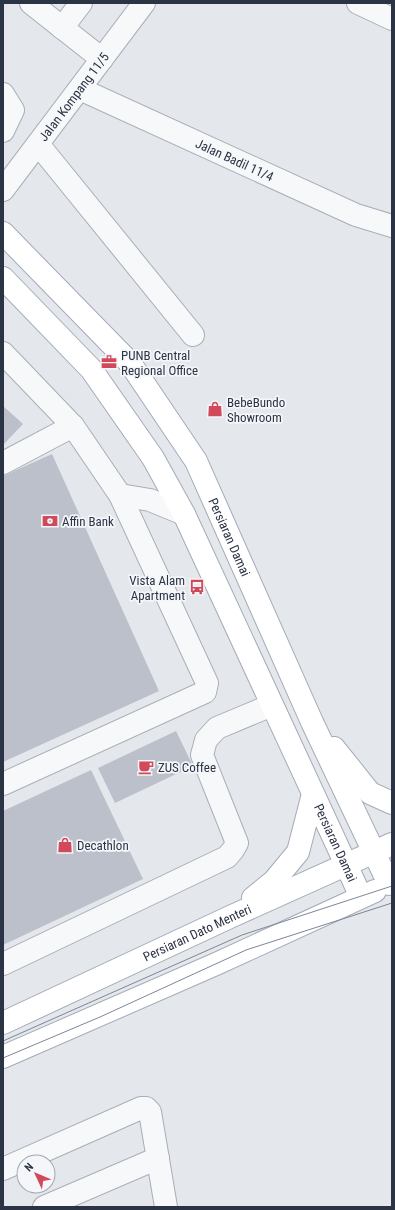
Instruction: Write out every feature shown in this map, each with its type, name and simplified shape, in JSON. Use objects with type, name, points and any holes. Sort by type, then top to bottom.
[{"type":"main road","name":"Persiaran Damai","points":[[3,234],[130,363],[196,461],[312,722],[383,848],[390,883]]},
{"type":"main road","name":"Persiaran Damai","points":[[3,278],[91,369],[153,458],[184,514],[361,897]]},
{"type":"main road","points":[[312,722],[370,793],[392,802]]},
{"type":"main road","points":[[230,917],[274,881],[298,852],[313,794]]},
{"type":"main road","name":"Persiaran Dato Menteri","points":[[3,1023],[230,917],[383,848]]},
{"type":"main road","points":[[3,1057],[216,964],[390,883]]},
{"type":"street","points":[[31,3],[102,59]]},
{"type":"street","points":[[62,28],[82,3]]},
{"type":"street","name":"Jalan Kompang 11/5","points":[[3,190],[144,3]]},
{"type":"street","points":[[358,3],[392,19]]},
{"type":"street","name":"Jalan Badil 11/4","points":[[80,89],[356,215],[392,226]]},
{"type":"street","points":[[3,94],[13,110],[3,131]]},
{"type":"street","points":[[38,144],[193,335]]},
{"type":"street","points":[[3,353],[73,426],[120,494],[207,683],[205,692],[3,784]]},
{"type":"street","points":[[3,463],[73,426]]},
{"type":"street","points":[[120,494],[150,500],[184,514]]},
{"type":"street","points":[[3,964],[227,857],[237,843],[202,755],[206,740],[217,728],[272,705]]},
{"type":"street","points":[[3,1169],[141,1108],[146,1108],[150,1112],[166,1207]]},
{"type":"street","points":[[44,1207],[158,1158]]},
{"type":"building","points":[[3,406],[23,424],[3,445]]},
{"type":"building","points":[[52,454],[159,691],[3,762],[3,476]]},
{"type":"building","name":"ZUS Coffee","points":[[176,731],[193,766],[115,803],[98,768]]},
{"type":"building","name":"Decathlon","points":[[91,770],[143,879],[3,945],[3,811]]},
{"type":"tram line","points":[[3,1041],[242,935],[392,886]]},
{"type":"tram line","points":[[3,1058],[100,1017],[246,950],[392,903]]},
{"type":"place","name":"PUNB Central Regional Office","points":[[109,362]]},
{"type":"place","name":"BebeBundo Showroom","points":[[215,409]]},
{"type":"place","name":"Affin Bank","points":[[50,521]]},
{"type":"place","name":"Vista Alam Apartment","points":[[197,587]]},
{"type":"place","name":"ZUS Coffee","points":[[146,767]]},
{"type":"place","name":"Decathlon","points":[[65,845]]}]
